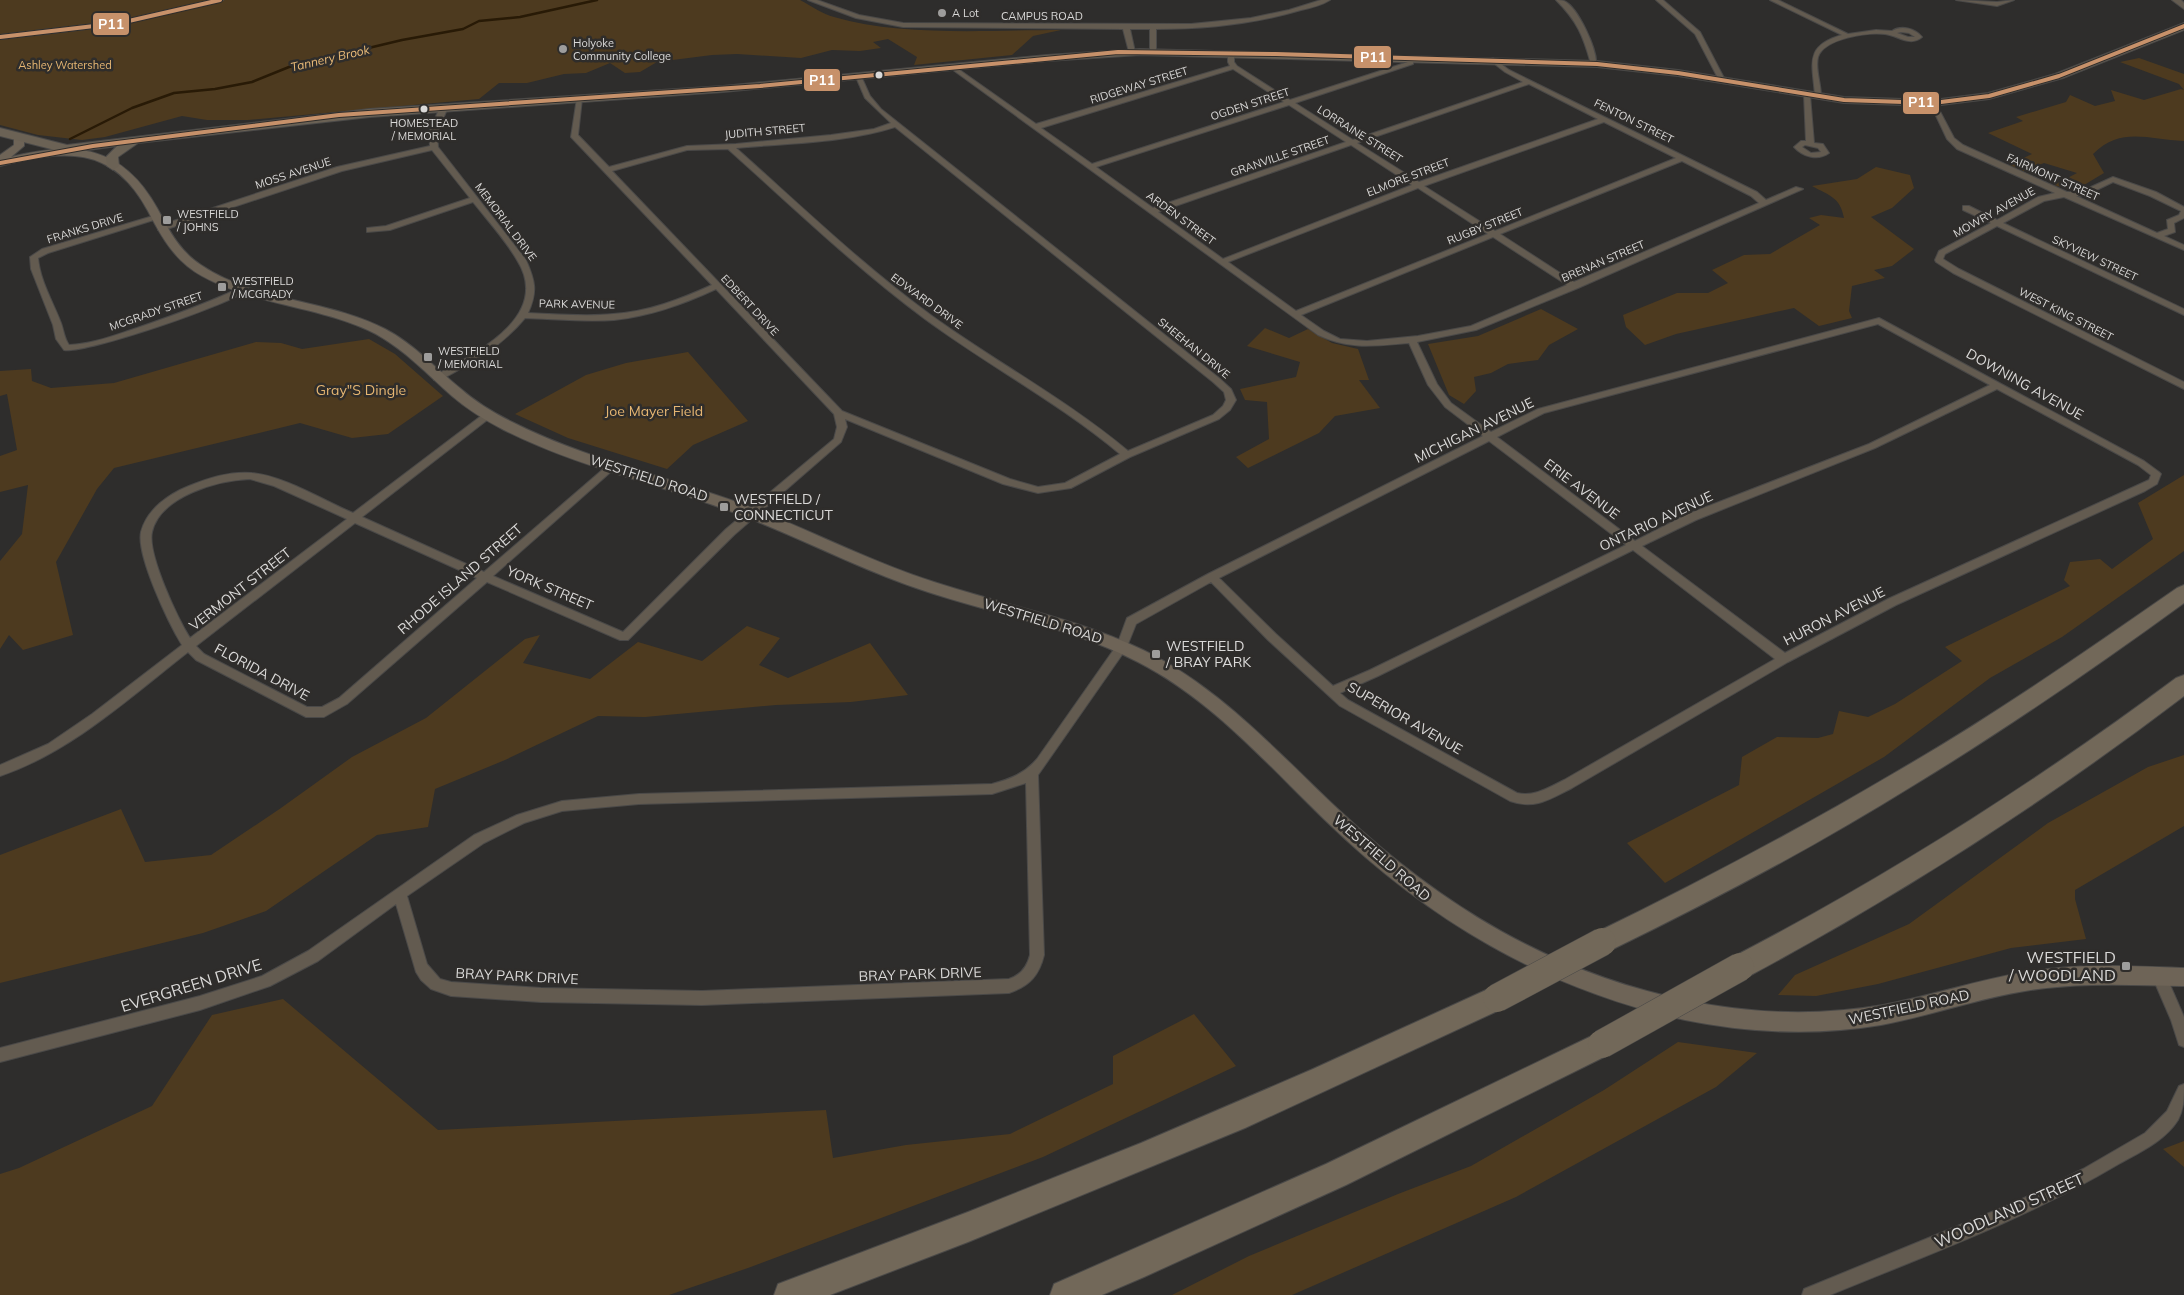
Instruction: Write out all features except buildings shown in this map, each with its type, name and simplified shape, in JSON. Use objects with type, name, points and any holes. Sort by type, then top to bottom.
[{"type":"highway","points":[[789,1295],[929,1242],[1145,1155],[1346,1068],[1497,998],[1602,942],[1695,898],[1905,779],[2078,668],[2184,593]]},
{"type":"highway","points":[[1065,1295],[1302,1190],[1495,1099],[1602,1044],[1784,944],[1955,842],[2058,774],[2184,684]]},
{"type":"main road","points":[[0,161],[143,139],[324,117],[859,77],[1132,52],[1231,53],[1594,64],[1659,70],[1813,96],[1872,102],[1933,104],[1989,96],[2059,76],[2156,39],[2184,26]]},
{"type":"main road","points":[[2156,39],[2184,32]]},
{"type":"main road","name":"WESTFIELD ROAD","points":[[0,132],[67,150],[113,166],[135,182],[172,247],[188,263],[213,278],[245,289],[324,310],[376,330],[405,348],[460,397],[488,416],[550,445],[753,514],[916,583],[1050,620],[1122,646],[1172,674],[1215,704],[1382,862],[1429,899],[1488,937],[1549,967],[1613,991],[1712,1015],[1805,1022],[1845,1021],[1885,1014],[2047,978],[2184,977]]},
{"type":"main road","points":[[0,161],[19,146],[21,142],[19,137]]},
{"type":"main road","points":[[113,166],[112,157],[117,151],[143,139]]},
{"type":"street","points":[[0,37],[120,24],[220,0]]},
{"type":"street","name":"CAMPUS ROAD","points":[[811,0],[863,18],[904,25],[1153,27],[1221,23],[1288,12],[1327,0]]},
{"type":"street","points":[[1559,0],[1574,16],[1588,44],[1594,64]]},
{"type":"street","points":[[1659,0],[1698,33],[1708,48],[1722,80]]},
{"type":"street","points":[[1773,0],[1846,35]]},
{"type":"street","points":[[1960,0],[1997,4],[2011,0]]},
{"type":"street","points":[[2177,0],[2184,5]]},
{"type":"street","points":[[1126,26],[1132,52]]},
{"type":"street","points":[[1153,27],[1153,52]]},
{"type":"street","points":[[1810,143],[1816,54],[1828,42],[1846,35],[1894,34]]},
{"type":"street","points":[[1231,53],[1231,62],[1234,67]]},
{"type":"street","name":"OGDEN STREET","points":[[1090,167],[1412,63],[1412,58]]},
{"type":"street","name":"FENTON STREET","points":[[1493,60],[1507,71],[1754,194],[1764,203]]},
{"type":"street","name":"ARDEN STREET","points":[[952,67],[1321,333],[1343,342],[1367,344],[1412,340]]},
{"type":"street","name":"LORRAINE STREET","points":[[1234,67],[1575,286]]},
{"type":"street","name":"RIDGEWAY STREET","points":[[1035,128],[1234,67]]},
{"type":"street","name":"SHEEHAN DRIVE","points":[[839,413],[1007,482],[1038,490],[1067,486],[1127,455],[1216,416],[1230,404],[1231,397],[1228,391],[896,124],[869,100],[859,77]]},
{"type":"street","name":"GRANVILLE STREET","points":[[1152,211],[1529,82]]},
{"type":"street","name":"EDBERT DRIVE","points":[[580,99],[574,135],[839,413]]},
{"type":"street","name":"FAIRMONT STREET","points":[[1933,104],[1951,139],[1960,147],[2184,248]]},
{"type":"street","points":[[434,147],[433,133],[444,107]]},
{"type":"street","name":"ELMORE STREET","points":[[1222,262],[1419,185],[1605,119]]},
{"type":"street","name":"JUDITH STREET","points":[[607,170],[678,150],[706,146],[831,138],[896,124]]},
{"type":"street","name":"EDWARD DRIVE","points":[[729,146],[889,288],[930,318],[1098,429],[1127,455]]},
{"type":"street","name":"MEMORIAL DRIVE","points":[[434,147],[515,250],[529,272],[532,294],[523,315],[505,335],[437,378]]},
{"type":"street","name":"MOSS AVENUE","points":[[158,223],[347,167],[434,147]]},
{"type":"street","name":"RUGBY STREET","points":[[1295,314],[1682,158]]},
{"type":"street","name":"MOWRY AVENUE","points":[[1939,260],[1942,253],[2041,199],[2082,194],[2113,180],[2153,194],[2184,211]]},
{"type":"street","name":"BRENAN STREET","points":[[1412,340],[1473,328],[1799,189]]},
{"type":"street","points":[[370,230],[387,228],[475,199]]},
{"type":"street","name":"SKYVIEW STREET","points":[[1966,208],[2184,312]]},
{"type":"street","points":[[2157,236],[2172,230],[2170,222],[2183,216],[2184,211]]},
{"type":"street","name":"FRANKS DRIVE","points":[[72,348],[67,348],[60,339],[58,325],[35,269],[34,257],[45,251],[158,223]]},
{"type":"street","name":"WEST KING STREET","points":[[1939,260],[1956,271],[2184,386]]},
{"type":"street","name":"PARK AVENUE","points":[[523,315],[604,318],[632,314],[675,303],[717,286]]},
{"type":"street","name":"MCGRADY STREET","points":[[72,348],[122,335],[219,302],[245,289]]},
{"type":"street","name":"DOWNING AVENUE","points":[[1879,321],[2140,463],[2156,474]]},
{"type":"street","name":"MICHIGAN AVENUE","points":[[1122,646],[1131,621],[1212,577],[1541,412],[1879,321]]},
{"type":"street","name":"ERIE AVENUE","points":[[1412,340],[1441,397],[1454,410],[1784,658]]},
{"type":"street","name":"ONTARIO AVENUE","points":[[1330,692],[1374,673],[1692,517],[1872,446],[1997,385]]},
{"type":"street","points":[[753,514],[838,440],[842,427],[839,413]]},
{"type":"street","name":"VERMONT STREET","points":[[0,771],[43,751],[72,734],[190,646],[488,416]]},
{"type":"street","name":"RHODE ISLAND STREET","points":[[326,712],[343,701],[611,467]]},
{"type":"street","name":"HURON AVENUE","points":[[1532,800],[1564,787],[1784,658],[1892,602],[2141,489],[2153,482],[2156,474]]},
{"type":"street","name":"FLORIDA DRIVE","points":[[326,712],[306,712],[200,657],[190,646],[175,623],[151,562],[146,532],[150,523],[167,503],[185,493],[210,482],[249,476],[286,487],[354,518]]},
{"type":"street","name":"YORK STREET","points":[[354,518],[624,637],[730,532],[753,514]]},
{"type":"street","name":"SUPERIOR AVENUE","points":[[1212,577],[1330,692],[1344,703],[1514,797],[1532,800]]},
{"type":"street","points":[[400,894],[479,839],[521,819],[562,806],[639,798],[992,789],[1008,785],[1032,772],[1122,646]]},
{"type":"street","name":"BRAY PARK DRIVE","points":[[400,894],[426,976],[440,986],[459,990],[702,998],[1009,986],[1027,977],[1034,968],[1037,955],[1032,772]]},
{"type":"street","name":"EVERGREEN DRIVE","points":[[0,1055],[182,1008],[266,981],[313,956],[400,894]]},
{"type":"street","points":[[2159,976],[2178,1020],[2184,1040]]},
{"type":"street","name":"WOODLAND STREET","points":[[1810,1295],[2014,1211],[2088,1174],[2150,1138],[2172,1116],[2184,1091]]},
{"type":"green space","name":"Ashley Watershed","points":[[0,0],[800,0],[834,17],[888,27],[946,31],[1061,30],[1033,36],[1012,55],[914,65],[917,57],[888,39],[873,42],[881,48],[860,51],[832,50],[801,58],[737,54],[712,55],[657,62],[640,72],[625,73],[610,63],[586,73],[564,74],[527,83],[499,83],[479,99],[248,120],[207,120],[182,116],[105,137],[82,140],[38,135],[0,125]]},
{"type":"green space","points":[[2139,58],[2184,74],[2184,90],[2179,84],[2120,62]]},
{"type":"green space","points":[[2181,89],[2184,90],[2184,141],[2136,137],[2114,140],[2093,154],[2104,173],[2074,191],[2054,185],[2077,173],[2044,163],[2024,171],[2009,165],[2032,154],[1988,133],[2023,121],[2016,117],[2066,102],[2070,95],[2095,106],[2115,101],[2111,90],[2144,100]]},
{"type":"green space","points":[[1876,167],[1910,175],[1914,188],[1892,208],[1871,217],[1914,249],[1892,266],[1874,270],[1885,278],[1852,286],[1849,311],[1852,318],[1819,326],[1794,308],[1676,334],[1645,345],[1626,327],[1623,315],[1677,293],[1708,293],[1728,283],[1712,270],[1744,255],[1770,254],[1820,225],[1809,218],[1821,215],[1844,218],[1837,201],[1812,186],[1857,179]]},
{"type":"green space","points":[[1541,309],[1578,329],[1549,345],[1538,360],[1508,364],[1491,373],[1474,377],[1476,391],[1464,404],[1449,395],[1428,344],[1478,336]]},
{"type":"green space","points":[[1265,328],[1289,338],[1308,329],[1332,343],[1358,349],[1369,380],[1359,380],[1380,408],[1335,416],[1319,433],[1248,468],[1236,457],[1269,439],[1267,402],[1245,400],[1240,389],[1296,377],[1300,362],[1247,346]]},
{"type":"green space","name":"Gray\"S Dingle","points":[[369,339],[395,354],[443,396],[388,434],[352,438],[300,423],[114,468],[97,489],[56,562],[73,635],[23,650],[9,635],[0,649],[0,561],[22,534],[28,485],[0,492],[0,456],[17,450],[7,394],[0,396],[0,371],[31,369],[32,381],[51,388],[114,383],[256,342],[281,343],[302,349]]},
{"type":"green space","name":"Joe Mayer Field","points":[[688,352],[748,421],[693,445],[667,469],[568,438],[515,414],[586,375],[626,363]]},
{"type":"green space","points":[[2184,475],[2184,551],[2062,637],[1990,678],[1884,757],[1665,883],[1627,843],[1739,785],[1742,757],[1777,737],[1818,738],[1833,734],[1839,711],[1868,717],[1895,704],[1962,661],[1945,647],[2070,586],[2064,580],[2070,562],[2100,559],[2112,569],[2153,539],[2138,503]]},
{"type":"green space","points":[[747,626],[780,638],[759,665],[788,678],[870,643],[908,695],[851,702],[776,705],[645,717],[598,716],[505,760],[435,789],[428,827],[377,835],[266,911],[203,933],[0,983],[0,855],[121,809],[145,862],[211,855],[352,757],[426,718],[525,639],[540,635],[523,663],[590,679],[638,642],[702,661]]},
{"type":"green space","points":[[2184,755],[2184,826],[2075,890],[2075,899],[2086,939],[2011,948],[1878,984],[1816,996],[1778,995],[1795,975],[1909,924],[2048,823],[2148,767]]},
{"type":"green space","points":[[283,999],[438,1130],[826,1110],[833,1158],[906,1145],[1010,1134],[1113,1084],[1113,1056],[1194,1014],[1236,1066],[1043,1157],[748,1268],[669,1295],[0,1295],[0,1174],[19,1168],[152,1106],[212,1015]]},
{"type":"green space","points":[[1678,1042],[1757,1053],[1716,1087],[1516,1197],[1292,1295],[1172,1295],[1249,1256],[1471,1166],[1604,1090]]},
{"type":"green space","points":[[2184,1141],[2184,1167],[2163,1149]]},
{"type":"waterway","name":"Tannery Brook","points":[[70,139],[132,108],[174,93],[215,89],[252,82],[289,67],[402,40],[463,29],[479,21],[520,17],[597,0]]},
{"type":"transit line","name":"P11","points":[[0,37],[120,23],[220,0]]},
{"type":"transit line","name":"P11","points":[[0,163],[93,146],[339,115],[760,86],[1118,52],[1276,54],[1597,64],[1678,73],[1844,100],[1933,103],[1989,96],[2059,76],[2184,26]]},
{"type":"place","name":"A Lot","points":[[942,13]]},
{"type":"place","name":"Holyoke Community College","points":[[563,49]]},
{"type":"place","name":"HOMESTEAD / MEMORIAL","points":[[424,109]]},
{"type":"place","name":"WESTFIELD / JOHNS","points":[[167,220]]},
{"type":"place","name":"WESTFIELD / MCGRADY","points":[[222,287]]},
{"type":"place","name":"WESTFIELD / MEMORIAL","points":[[428,357]]},
{"type":"place","name":"WESTFIELD / CONNECTICUT","points":[[724,507]]},
{"type":"place","name":"WESTFIELD / BRAY PARK","points":[[1156,654]]},
{"type":"place","name":"WESTFIELD / WOODLAND","points":[[2126,966]]}]
